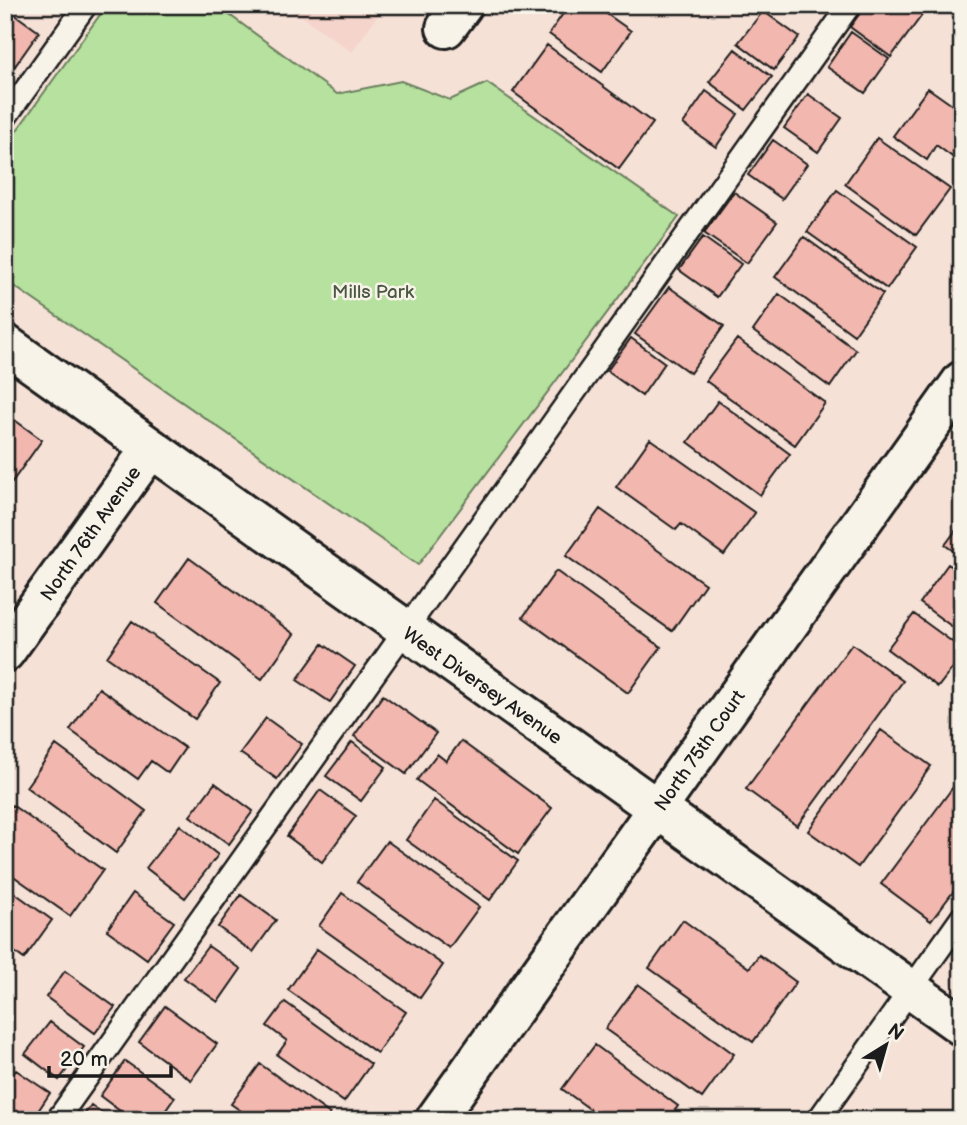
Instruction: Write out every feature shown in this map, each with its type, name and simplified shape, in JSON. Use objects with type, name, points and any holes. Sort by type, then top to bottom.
[{"type":"street","name":"West Diversey Avenue","points":[[5,344],[962,1026]]},
{"type":"street","name":"North 75th Court","points":[[435,1120],[962,381]]},
{"type":"street","name":"North 76th Avenue","points":[[5,652],[151,448]]},
{"type":"lane","points":[[5,118],[86,5]]},
{"type":"lane","points":[[57,1120],[850,5]]},
{"type":"lane","points":[[818,1120],[962,917]]},
{"type":"shaded area","points":[[286,5],[385,5],[352,52]]},
{"type":"green space","name":"Mills Park","points":[[107,5],[216,5],[337,94],[401,81],[450,100],[487,83],[679,217],[418,565],[5,280],[5,147]]},
{"type":"building","points":[[569,5],[594,5],[631,31],[602,72],[549,34]]},
{"type":"building","points":[[866,5],[928,7],[891,57],[850,27]]},
{"type":"building","points":[[6,8],[39,32],[15,66],[5,59]]},
{"type":"building","points":[[763,11],[799,37],[774,70],[738,43]]},
{"type":"building","points":[[851,32],[889,59],[865,93],[827,67]]},
{"type":"building","points":[[547,45],[653,123],[619,169],[513,92]]},
{"type":"building","points":[[735,49],[772,77],[746,110],[709,82]]},
{"type":"building","points":[[928,88],[962,112],[962,164],[936,145],[927,160],[893,136]]},
{"type":"building","points":[[706,91],[738,114],[716,147],[683,124]]},
{"type":"building","points":[[808,94],[842,118],[818,152],[784,128]]},
{"type":"building","points":[[877,138],[950,189],[916,235],[845,184]]},
{"type":"building","points":[[773,140],[807,164],[782,199],[748,175]]},
{"type":"building","points":[[837,190],[917,247],[887,289],[807,232]]},
{"type":"building","points":[[734,192],[777,222],[747,263],[704,233]]},
{"type":"building","points":[[703,237],[741,264],[717,297],[679,270]]},
{"type":"building","points":[[804,237],[883,294],[854,335],[775,277]]},
{"type":"building","points":[[669,287],[724,326],[690,373],[635,334]]},
{"type":"building","points":[[779,294],[856,350],[830,387],[753,331]]},
{"type":"building","points":[[631,338],[665,363],[642,396],[607,371]]},
{"type":"building","points":[[737,339],[825,403],[795,445],[706,381]]},
{"type":"building","points":[[718,401],[790,454],[760,495],[688,442]]},
{"type":"building","points":[[5,413],[42,440],[12,482],[5,477]]},
{"type":"building","points":[[650,439],[755,513],[724,555],[681,524],[676,530],[616,487]]},
{"type":"building","points":[[600,509],[705,584],[672,631],[566,556]]},
{"type":"building","points":[[962,522],[962,557],[945,545]]},
{"type":"building","points":[[189,558],[294,634],[262,679],[157,603]]},
{"type":"building","points":[[948,564],[962,573],[962,634],[920,603]]},
{"type":"building","points":[[556,571],[661,647],[628,693],[523,617]]},
{"type":"building","points":[[914,614],[962,649],[962,656],[938,687],[887,649]]},
{"type":"building","points":[[132,621],[220,683],[195,719],[107,657]]},
{"type":"building","points":[[323,644],[355,666],[330,702],[297,680]]},
{"type":"building","points":[[852,644],[903,681],[797,826],[746,789]]},
{"type":"building","points":[[99,688],[185,748],[168,773],[151,761],[138,779],[70,730]]},
{"type":"building","points":[[383,695],[436,733],[406,774],[354,736]]},
{"type":"building","points":[[266,718],[302,744],[277,779],[240,753]]},
{"type":"building","points":[[881,730],[931,766],[858,867],[808,831]]},
{"type":"building","points":[[461,741],[552,808],[518,854],[417,780],[437,754],[446,761]]},
{"type":"building","points":[[352,742],[386,767],[361,801],[326,776]]},
{"type":"building","points":[[56,745],[146,811],[116,853],[26,787]]},
{"type":"building","points":[[215,783],[253,811],[229,844],[190,816]]},
{"type":"building","points":[[956,783],[962,787],[962,880],[931,921],[881,884]]},
{"type":"building","points":[[320,790],[356,816],[322,862],[287,836]]},
{"type":"building","points":[[434,800],[518,861],[490,900],[406,840]]},
{"type":"building","points":[[12,805],[103,870],[70,916],[5,870],[5,814]]},
{"type":"building","points":[[180,825],[218,855],[185,898],[146,868]]},
{"type":"building","points":[[387,841],[479,907],[449,948],[357,882]]},
{"type":"building","points":[[5,886],[52,920],[24,959],[5,945]]},
{"type":"building","points":[[133,893],[174,922],[147,959],[107,930]]},
{"type":"building","points":[[342,893],[443,965],[420,998],[319,926]]},
{"type":"building","points":[[241,895],[276,920],[253,952],[218,927]]},
{"type":"building","points":[[683,920],[749,968],[759,955],[796,982],[753,1042],[649,968]]},
{"type":"building","points":[[208,946],[241,969],[218,1002],[184,978]]},
{"type":"building","points":[[317,949],[406,1012],[377,1053],[288,990]]},
{"type":"building","points":[[65,971],[115,1007],[95,1033],[46,997]]},
{"type":"building","points":[[638,984],[734,1054],[702,1098],[605,1029]]},
{"type":"building","points":[[285,1002],[371,1064],[344,1102],[277,1055],[287,1041],[267,1026]]},
{"type":"building","points":[[165,1006],[217,1044],[191,1080],[139,1042]]},
{"type":"building","points":[[50,1022],[84,1047],[59,1080],[25,1054]]},
{"type":"building","points":[[595,1045],[678,1106],[668,1120],[605,1120],[562,1089]]},
{"type":"building","points":[[125,1061],[175,1097],[159,1120],[132,1120],[100,1096]]},
{"type":"building","points":[[260,1064],[330,1114],[326,1120],[254,1120],[231,1104]]},
{"type":"building","points":[[16,1070],[50,1093],[32,1120],[22,1120],[5,1108],[5,1085]]},
{"type":"building","points":[[91,1105],[112,1120],[81,1120]]}]
